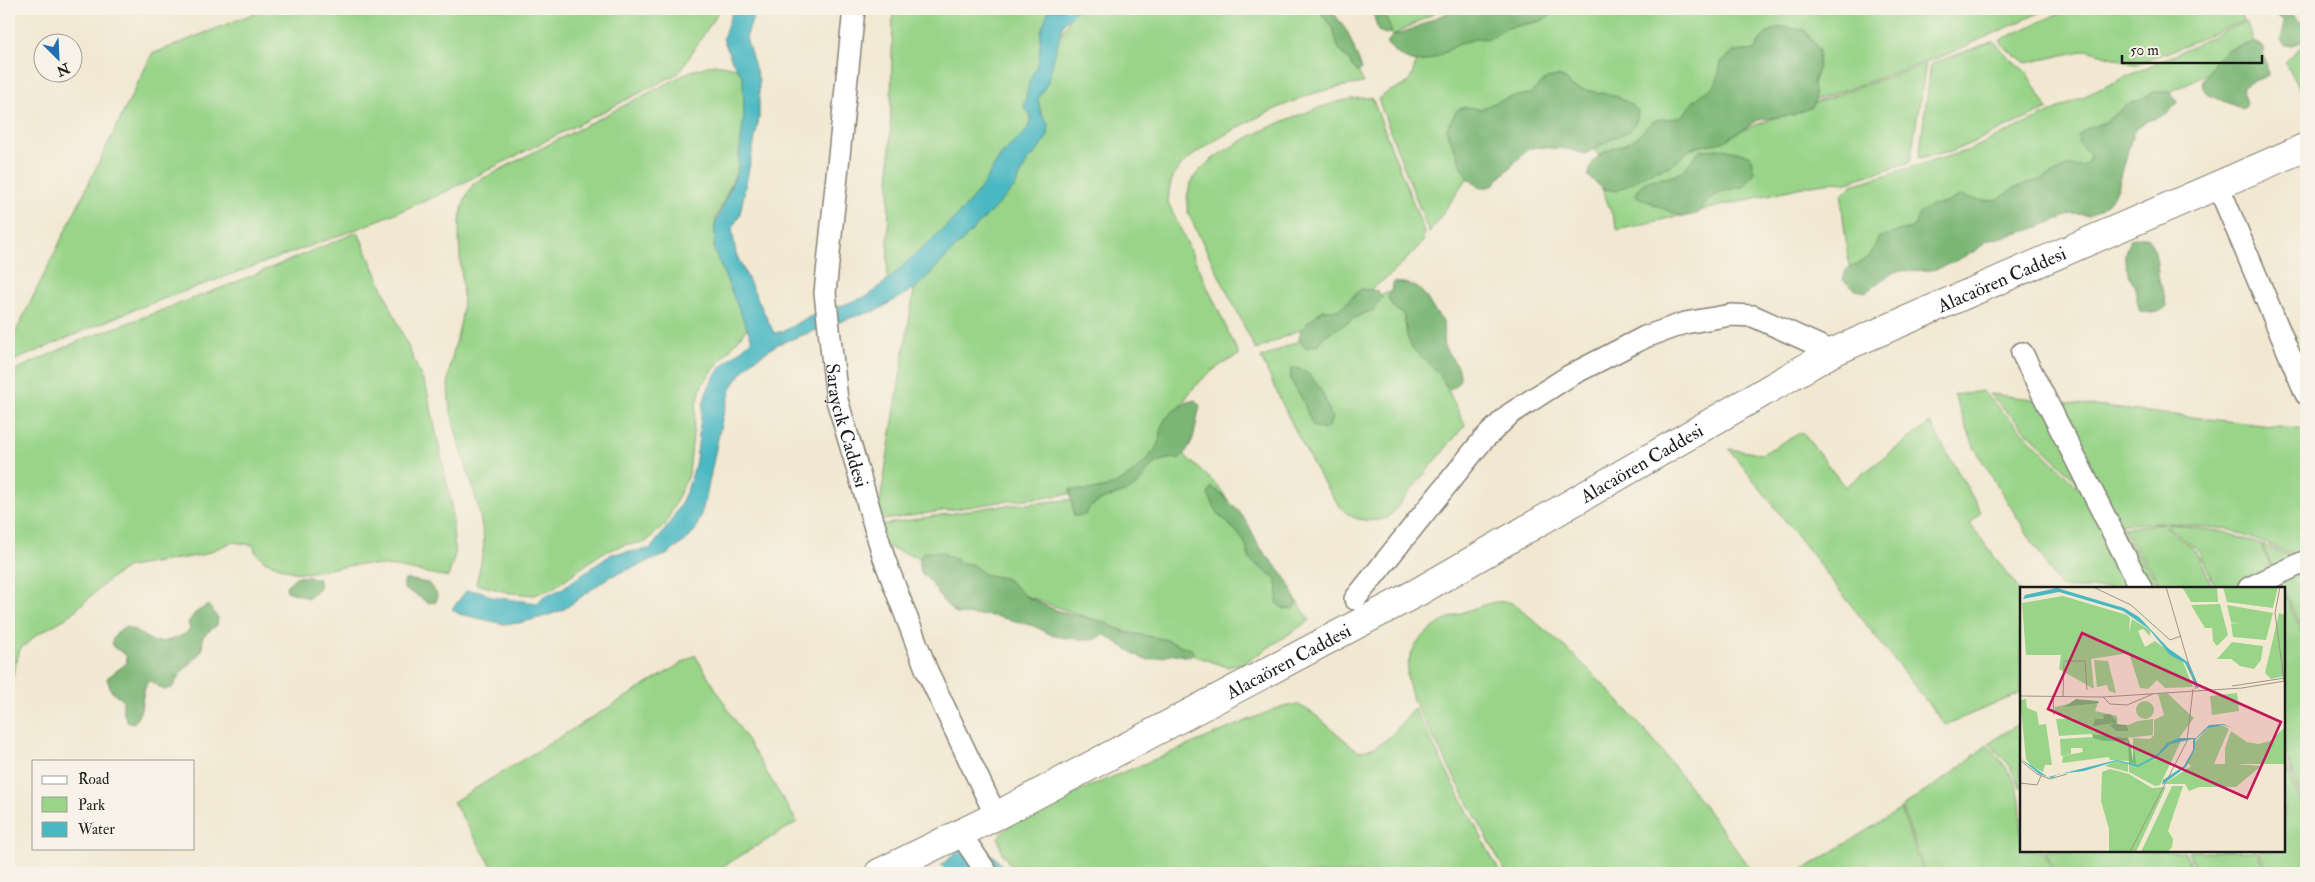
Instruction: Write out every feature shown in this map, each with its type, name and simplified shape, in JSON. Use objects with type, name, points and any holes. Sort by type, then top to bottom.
[{"type":"street","name":"Saraycık Caddesi","points":[[854,9],[825,293],[837,400],[884,558],[926,670],[996,816]]},
{"type":"street","name":"Alacaören Caddesi","points":[[879,873],[996,816],[1418,592],[1833,352],[2306,147]]},
{"type":"street","points":[[2218,185],[2306,394]]},
{"type":"street","points":[[1355,599],[1482,441],[1510,414],[1569,376],[1645,337],[1685,323],[1731,315],[1753,316],[1833,352]]},
{"type":"street","points":[[2022,353],[2140,587]]},
{"type":"street","points":[[2251,587],[2306,561]]},
{"type":"street","points":[[960,833],[987,873]]},
{"type":"green space","points":[[265,9],[720,9],[679,73],[439,195],[357,229],[130,311],[9,363],[9,346],[152,54]]},
{"type":"green space","points":[[893,9],[1064,9],[1034,94],[1035,100],[1050,54],[1075,9],[1326,9],[1364,83],[1331,89],[1291,102],[1247,123],[1205,147],[1189,158],[1175,173],[1168,202],[1239,355],[1208,374],[1187,396],[1156,455],[1169,441],[1218,486],[1310,620],[1245,663],[1227,667],[862,538],[874,526],[991,507],[1089,498],[1114,489],[1000,502],[877,521],[915,284],[1042,130],[1036,106],[1037,121],[985,198],[887,287]]},
{"type":"green space","points":[[1318,9],[1331,9],[1348,33],[1362,69],[1358,73],[1338,47],[1333,29]]},
{"type":"green space","points":[[1372,9],[1383,9],[1392,32],[1386,34],[1378,31]]},
{"type":"green space","points":[[1378,9],[1442,9],[1392,36]]},
{"type":"green space","points":[[1463,9],[1567,9],[1557,11],[1541,21],[1507,28],[1489,39],[1474,39],[1426,61],[1414,61],[1401,56],[1387,44],[1392,36],[1444,14]]},
{"type":"green space","points":[[1557,9],[2048,9],[1946,55],[1804,104],[1605,164],[1584,137],[1548,106],[1473,170],[1429,233],[1378,99],[1408,82],[1417,57]]},
{"type":"green space","points":[[2068,9],[2239,9],[2243,21],[2137,65],[2087,50],[2026,63],[2005,48],[2000,40]]},
{"type":"green space","points":[[2273,9],[2289,9],[2299,22],[2306,21],[2306,38],[2296,44],[2284,45],[2281,39],[2284,27],[2283,20],[2276,15]]},
{"type":"green space","points":[[2246,21],[2254,42],[2253,50],[2162,96],[2098,168],[1850,274],[1842,195],[1852,185],[1969,150]]},
{"type":"green space","points":[[1783,27],[1804,30],[1819,50],[1818,69],[1813,83],[1815,101],[1812,107],[1793,115],[1758,120],[1723,142],[1691,148],[1673,165],[1651,172],[1617,191],[1603,189],[1588,176],[1595,159],[1601,154],[1636,138],[1656,120],[1682,116],[1693,102],[1714,86],[1718,78],[1721,62],[1733,52],[1755,50],[1769,31]]},
{"type":"green space","points":[[1994,41],[2002,51],[2026,72],[2048,109],[1951,152],[1919,158],[1931,64]]},
{"type":"green space","points":[[2254,42],[2263,47],[2268,75],[2242,88],[2247,103],[2243,109],[2208,95],[2203,88],[2203,80],[2216,60],[2227,50]]},
{"type":"green space","points":[[2306,42],[2306,99],[2285,62]]},
{"type":"green space","points":[[715,64],[737,68],[743,77],[745,103],[740,164],[716,218],[715,234],[720,253],[748,327],[703,383],[696,404],[689,474],[665,525],[646,542],[624,545],[602,553],[552,589],[534,595],[510,593],[476,584],[483,553],[484,536],[477,502],[456,434],[450,406],[448,383],[463,303],[459,232],[465,199],[474,183],[691,71]]},
{"type":"green space","points":[[1926,64],[1910,162],[1844,183],[1832,182],[1811,185],[1618,230],[1600,183],[1847,91]]},
{"type":"green space","points":[[1558,76],[1566,79],[1569,85],[1622,99],[1638,111],[1635,124],[1628,131],[1585,154],[1567,149],[1537,147],[1528,149],[1492,186],[1481,188],[1467,178],[1446,129],[1457,110],[1465,107],[1480,109],[1509,97],[1530,94],[1547,78]]},
{"type":"green space","points":[[2154,92],[2170,92],[2177,102],[2168,114],[2147,121],[2133,132],[2118,188],[2107,204],[2100,209],[2089,215],[2072,214],[2030,230],[1986,241],[1977,250],[1943,267],[1931,270],[1898,271],[1889,275],[1866,292],[1856,290],[1843,280],[1846,270],[1869,257],[1879,237],[1909,229],[1916,225],[1919,213],[1931,205],[1944,204],[1959,196],[1982,201],[1999,199],[2012,189],[2041,180],[2068,166],[2081,167],[2088,162],[2090,156],[2078,142],[2079,135],[2086,129],[2105,122],[2126,106]]},
{"type":"green space","points":[[1372,98],[1424,231],[1423,242],[1390,275],[1359,297],[1308,326],[1256,350],[1188,213],[1187,201],[1191,183],[1202,168],[1214,158],[1270,127],[1330,104],[1352,99]]},
{"type":"green space","points":[[1722,149],[1750,155],[1754,173],[1745,186],[1711,197],[1697,214],[1682,217],[1636,196],[1638,189],[1646,182],[1679,173],[1701,150]]},
{"type":"green space","points":[[358,232],[427,390],[451,502],[455,555],[448,577],[396,567],[361,564],[305,573],[293,572],[264,561],[256,553],[253,545],[232,542],[202,555],[129,567],[112,577],[68,617],[38,634],[20,649],[9,688],[9,373],[79,341],[229,285]]},
{"type":"green space","points":[[2147,237],[2154,249],[2165,300],[2166,306],[2154,313],[2140,311],[2135,288],[2125,259],[2125,253],[2131,239]]},
{"type":"green space","points":[[1394,282],[1406,283],[1420,290],[1443,321],[1444,345],[1459,370],[1460,376],[1455,386],[1448,390],[1439,373],[1412,348],[1407,336],[1404,315],[1394,308],[1388,299]]},
{"type":"green space","points":[[1361,289],[1378,291],[1382,297],[1373,311],[1364,313],[1324,336],[1317,345],[1305,348],[1299,340],[1301,329],[1323,310],[1338,310]]},
{"type":"green space","points":[[1399,289],[1465,425],[1388,518],[1364,520],[1351,516],[1340,506],[1328,490],[1289,418],[1261,358],[1309,336],[1374,297]]},
{"type":"green space","points":[[1291,368],[1300,369],[1307,373],[1323,394],[1332,418],[1329,426],[1323,430],[1313,426],[1303,400],[1293,384]]},
{"type":"green space","points":[[1982,391],[2119,528],[2161,587],[2060,587],[1975,449],[1954,395]]},
{"type":"green space","points":[[1989,394],[2306,430],[2306,560],[2228,529],[2170,523],[2120,524]]},
{"type":"green space","points":[[1195,400],[1200,406],[1194,434],[1189,446],[1180,458],[1167,459],[1154,464],[1139,483],[1131,489],[1102,500],[1089,509],[1085,515],[1074,516],[1070,489],[1100,489],[1126,478],[1155,449],[1166,418],[1180,406]]},
{"type":"green space","points":[[1930,423],[1981,512],[1970,524],[2020,591],[2020,693],[1945,725],[1729,449],[1762,454],[1802,432],[1845,487]]},
{"type":"green space","points":[[1212,487],[1242,515],[1260,547],[1287,581],[1296,604],[1293,609],[1282,608],[1277,602],[1278,587],[1275,578],[1250,560],[1245,543],[1237,532],[1219,515],[1208,495]]},
{"type":"green space","points":[[2163,524],[2198,554],[2213,587],[2163,587],[2122,528]]},
{"type":"green space","points":[[2171,524],[2224,532],[2261,545],[2281,587],[2216,587],[2200,552],[2166,525]]},
{"type":"green space","points":[[2262,545],[2306,562],[2306,636],[2285,593],[2285,587],[2282,587]]},
{"type":"green space","points":[[923,552],[941,552],[962,563],[972,564],[984,574],[1010,581],[1025,596],[1056,610],[1104,622],[1125,632],[1164,639],[1191,649],[1194,654],[1189,657],[1175,654],[1149,660],[1143,659],[1105,635],[1091,640],[1066,638],[1052,635],[1034,626],[995,616],[956,614],[942,600],[930,581],[920,572],[919,561]]},
{"type":"green space","points":[[297,576],[318,578],[319,587],[316,592],[308,598],[287,591],[286,586]]},
{"type":"green space","points":[[407,579],[428,583],[437,594],[436,602],[428,603],[404,589],[404,581]]},
{"type":"green space","points":[[2285,596],[2306,641],[2306,812],[2285,752]]},
{"type":"green space","points":[[1494,602],[1509,602],[1518,607],[1604,685],[1631,714],[1681,776],[1753,873],[1506,873],[1413,700],[1407,673],[1410,657],[1416,644],[1426,634],[1451,617]]},
{"type":"green space","points":[[208,605],[218,618],[217,625],[203,636],[202,651],[181,673],[172,688],[164,690],[149,680],[144,691],[138,717],[134,723],[127,721],[123,711],[123,700],[111,691],[107,678],[127,663],[126,655],[113,647],[112,641],[117,632],[126,627],[137,631],[154,642],[171,640],[190,630],[188,623],[195,613]]},
{"type":"green space","points":[[695,655],[797,822],[712,873],[496,873],[453,802]]},
{"type":"green space","points":[[1297,704],[1314,714],[1359,752],[1377,746],[1384,741],[1414,708],[1500,873],[1016,873],[1002,853],[998,837],[1019,816],[1275,709]]},
{"type":"green space","points":[[2020,723],[2020,787],[2010,766],[1989,743]]},
{"type":"green space","points":[[1987,745],[2009,772],[2019,793],[2020,852],[2044,852],[2053,873],[1925,873],[1902,807],[1950,775]]},
{"type":"green space","points":[[2285,760],[2306,818],[2306,873],[2268,873],[2259,852],[2285,852]]},
{"type":"green space","points":[[1901,809],[1923,873],[1798,873]]},
{"type":"green space","points":[[2046,852],[2185,852],[2192,873],[2055,873]]},
{"type":"green space","points":[[2188,852],[2257,852],[2266,873],[2195,873]]},
{"type":"water","points":[[733,9],[756,9],[746,38],[759,80],[759,118],[740,214],[732,229],[736,254],[774,333],[784,331],[806,318],[868,296],[956,217],[978,192],[1001,155],[1028,129],[1031,115],[1024,107],[1029,82],[1039,61],[1041,31],[1049,10],[1078,9],[1063,24],[1047,84],[1038,99],[1041,113],[1049,126],[1048,135],[1041,147],[1027,162],[1015,187],[917,287],[876,311],[856,316],[778,344],[752,361],[741,374],[732,387],[722,419],[705,502],[696,529],[689,538],[668,554],[609,577],[563,610],[543,617],[519,623],[504,624],[459,614],[452,609],[466,591],[480,591],[492,597],[537,603],[544,596],[560,590],[612,554],[650,549],[671,521],[682,501],[694,469],[702,409],[710,385],[724,365],[752,340],[714,250],[715,225],[737,172],[744,117],[743,77],[732,61],[723,38]]},
{"type":"water","points":[[963,848],[993,855],[1008,873],[949,873],[941,865]]}]
